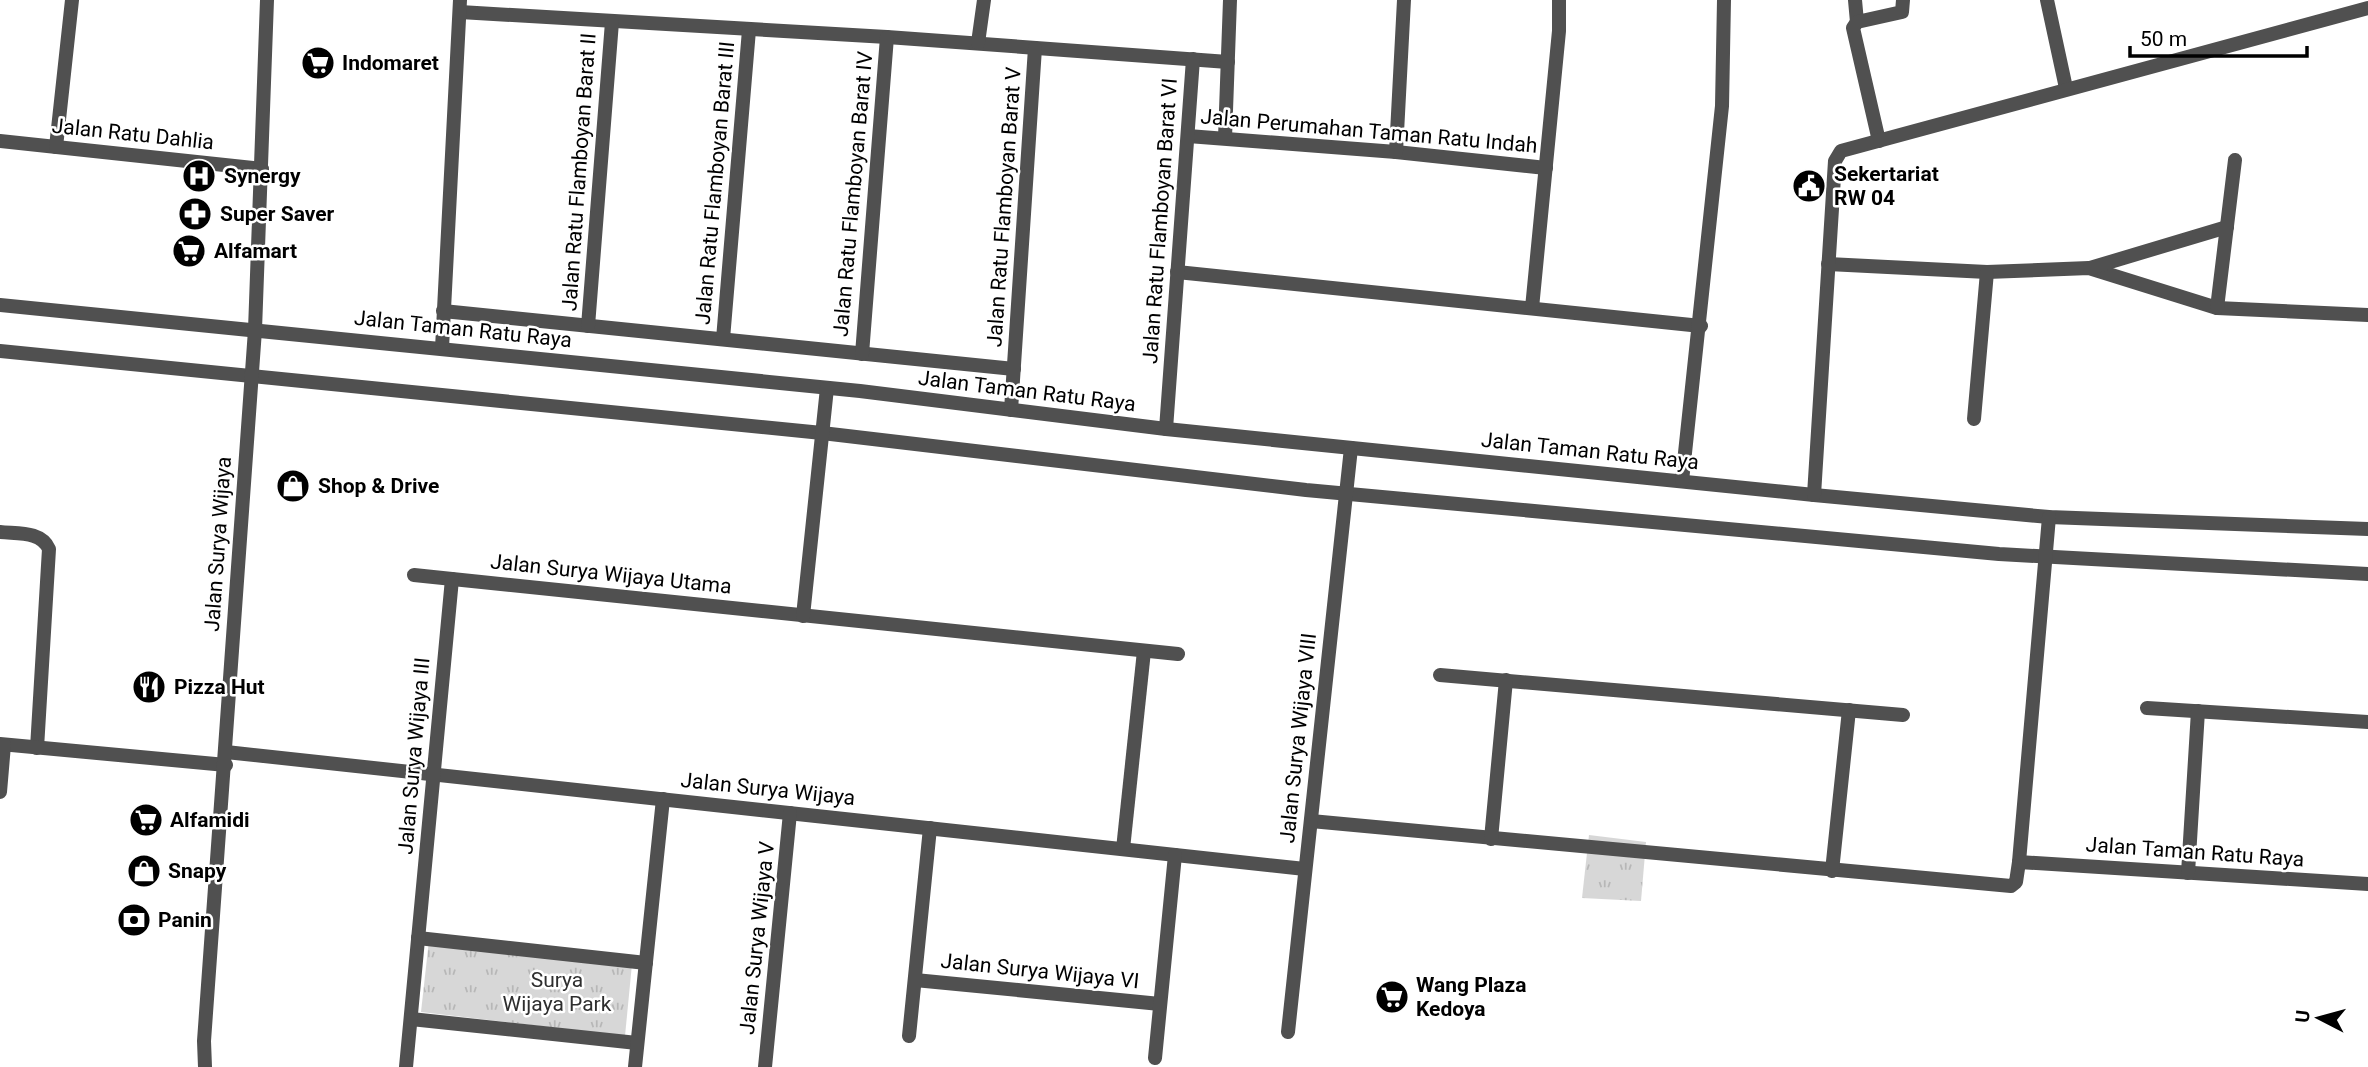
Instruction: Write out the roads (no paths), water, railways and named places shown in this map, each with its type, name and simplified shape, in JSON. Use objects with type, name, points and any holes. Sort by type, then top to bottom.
[{"type":"street","points":[[56,147],[72,0]]},
{"type":"street","name":"Jalan Surya Wijaya","points":[[205,1067],[204,1041],[254,335],[267,0]]},
{"type":"street","points":[[978,43],[984,0]]},
{"type":"street","points":[[1225,138],[1230,0]]},
{"type":"street","points":[[1396,152],[1404,0]]},
{"type":"street","name":"Jalan Perumahan Taman Ratu Indah","points":[[1532,308],[1559,0]]},
{"type":"street","points":[[1682,481],[1722,106],[1724,0]]},
{"type":"street","points":[[1855,0],[1857,22],[1853,31],[1879,141]]},
{"type":"street","points":[[1857,22],[1901,12],[1903,0]]},
{"type":"street","points":[[2047,0],[2066,88]]},
{"type":"street","points":[[442,348],[460,6],[612,22],[887,37],[1228,62]]},
{"type":"street","points":[[1814,495],[1837,155],[1850,148],[2066,88],[2368,8]]},
{"type":"street","name":"Jalan Ratu Flamboyan Barat II","points":[[588,326],[612,22]]},
{"type":"street","name":"Jalan Ratu Flamboyan Barat III","points":[[723,339],[749,30]]},
{"type":"street","name":"Jalan Ratu Flamboyan Barat IV","points":[[862,354],[887,37]]},
{"type":"street","name":"Jalan Ratu Flamboyan Barat V","points":[[1012,410],[1035,48]]},
{"type":"street","name":"Jalan Ratu Flamboyan Barat VI","points":[[1166,429],[1193,59]]},
{"type":"street","name":"Jalan Perumahan Taman Ratu Indah","points":[[1188,136],[1396,152],[1546,169]]},
{"type":"street","name":"Jalan Ratu Dahlia","points":[[0,141],[262,169]]},
{"type":"street","points":[[2217,307],[2235,160]]},
{"type":"street","points":[[1828,264],[1987,272],[2089,268],[2227,227]]},
{"type":"street","points":[[2089,268],[2217,307],[2368,315]]},
{"type":"street","points":[[1177,272],[1700,326]]},
{"type":"street","points":[[1975,419],[1987,272]]},
{"type":"street","name":"Jalan Taman Ratu Raya","points":[[0,305],[254,335],[442,348],[1012,410],[1350,452],[1682,481],[2048,520],[2368,528]]},
{"type":"street","points":[[443,311],[1014,369]]},
{"type":"street","points":[[0,351],[251,370],[1345,487],[2046,552],[2368,574]]},
{"type":"street","points":[[803,616],[826,391]]},
{"type":"street","name":"Jalan Surya Wijaya VIII","points":[[1288,1031],[1350,452]]},
{"type":"street","points":[[1311,821],[2005,887],[2017,883],[2048,520]]},
{"type":"street","points":[[0,532],[35,535],[45,540],[49,550],[37,748]]},
{"type":"street","name":"Jalan Surya Wijaya Utama","points":[[414,575],[1178,654]]},
{"type":"street","name":"Jalan Surya Wijaya III","points":[[406,1067],[452,579]]},
{"type":"street","points":[[1123,849],[1144,651]]},
{"type":"street","points":[[1440,675],[1903,715]]},
{"type":"street","points":[[1491,839],[1506,681]]},
{"type":"street","points":[[2147,708],[2368,722]]},
{"type":"street","points":[[1832,871],[1849,710]]},
{"type":"street","points":[[2188,873],[2198,711]]},
{"type":"street","points":[[0,792],[2,745]]},
{"type":"street","name":"Jalan Surya Wijaya","points":[[2,745],[433,774],[1305,869]]},
{"type":"street","points":[[635,1067],[663,799]]},
{"type":"street","name":"Jalan Surya Wijaya V","points":[[765,1067],[790,813]]},
{"type":"street","name":"Jalan Surya Wijaya VI","points":[[909,1036],[930,828]]},
{"type":"street","points":[[1155,1058],[1175,855]]},
{"type":"street","name":"Jalan Taman Ratu Raya","points":[[2019,862],[2368,884]]},
{"type":"street","points":[[418,938],[646,963]]},
{"type":"street","name":"Jalan Surya Wijaya VI","points":[[915,980],[1160,1004]]},
{"type":"street","points":[[411,1018],[637,1043]]},
{"type":"place","name":"Indomaret","points":[[318,63]]},
{"type":"place","name":"Synergy","points":[[199,176]]},
{"type":"place","name":"Sekertariat RW 04","points":[[1809,186]]},
{"type":"place","name":"Super Saver","points":[[195,214]]},
{"type":"place","name":"Alfamart","points":[[189,251]]},
{"type":"place","name":"Shop & Drive","points":[[293,486]]},
{"type":"place","name":"Pizza Hut","points":[[149,687]]},
{"type":"place","name":"Alfamidi","points":[[146,820]]},
{"type":"place","name":"Snapy","points":[[144,871]]},
{"type":"place","name":"Panin","points":[[134,920]]},
{"type":"place","name":"Wang Plaza Kedoya","points":[[1392,997]]},
{"type":"park label","name":"Surya Wijaya Park","points":[[557,992]]}]
